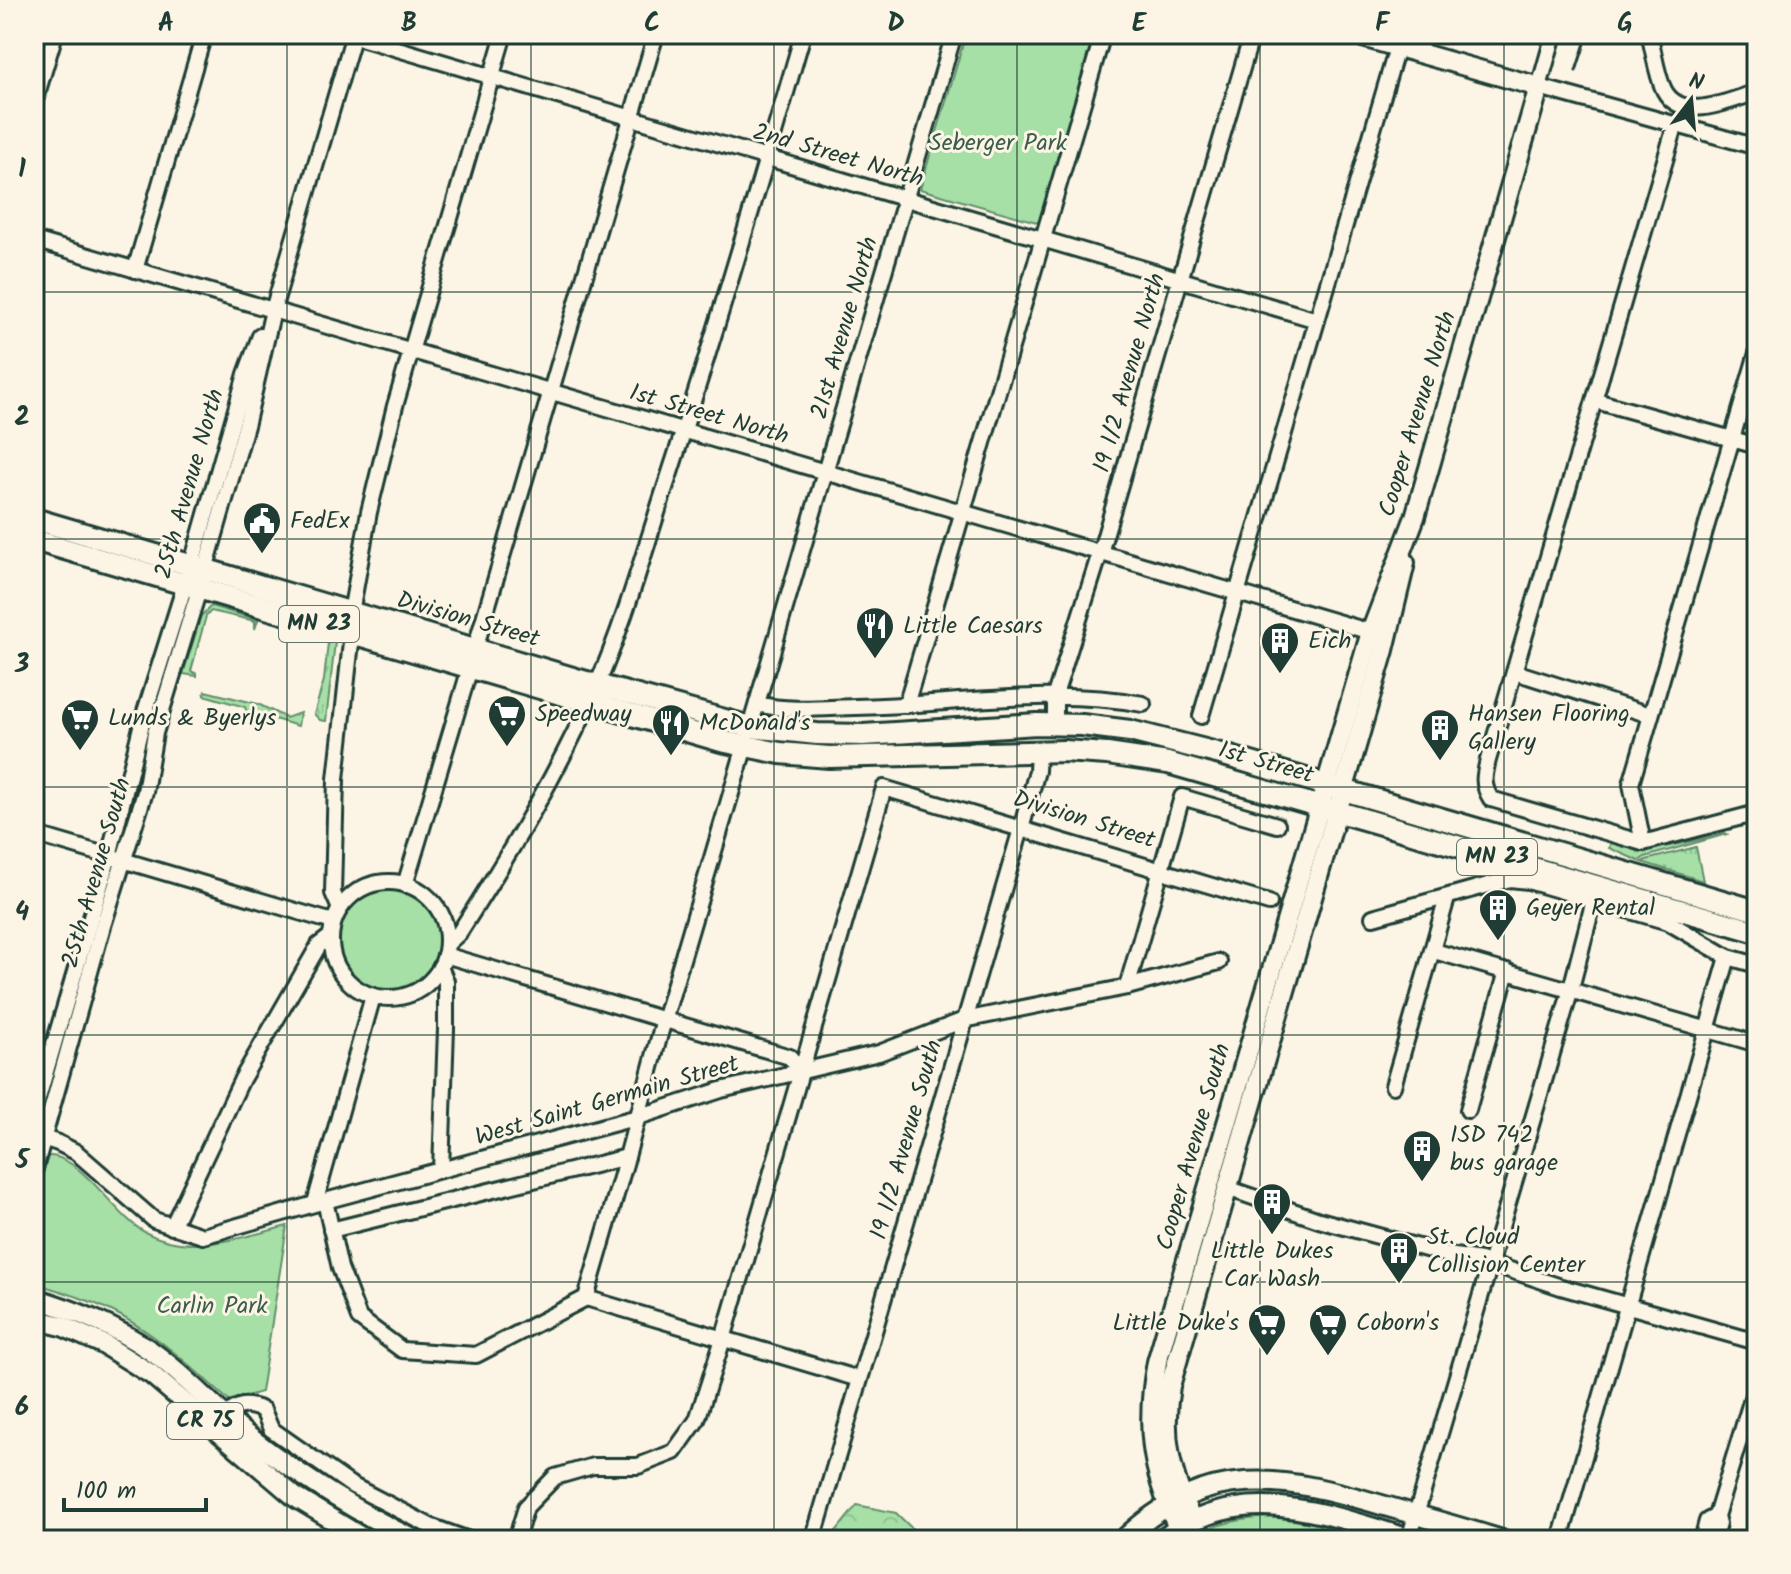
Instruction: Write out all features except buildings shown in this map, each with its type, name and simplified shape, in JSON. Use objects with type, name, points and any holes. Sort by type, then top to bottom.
[{"type":"highway","name":"Division Street","points":[[34,519],[195,577]]},
{"type":"highway","name":"Division Street","points":[[34,540],[195,577],[748,737]]},
{"type":"highway","name":"1st Street","points":[[748,737],[863,735],[1055,724],[1111,728],[1158,737],[1331,798],[1757,932]]},
{"type":"highway","name":"1st Street","points":[[748,737],[803,755],[861,758],[1038,751],[1107,754],[1168,763],[1331,798],[1757,911]]},
{"type":"main road","points":[[1352,34],[1399,41],[1539,87]]},
{"type":"main road","name":"Cooper Avenue North","points":[[1331,798],[1371,632],[1415,517],[1539,87]]},
{"type":"main road","points":[[1175,1503],[1166,1432],[1170,1386],[1227,1188],[1331,798],[1398,597],[1415,517]]},
{"type":"main road","name":"Cooper Avenue South","points":[[1185,1524],[1155,1467],[1150,1430],[1157,1362],[1331,798]]},
{"type":"main road","name":"CR 75","points":[[34,1298],[117,1330],[154,1353],[225,1416],[310,1480],[376,1522],[415,1540]]},
{"type":"main road","name":"CR 75","points":[[34,1319],[62,1326],[103,1344],[151,1374],[295,1497],[366,1540]]},
{"type":"main road","points":[[1170,1464],[1186,1479],[1228,1485]]},
{"type":"main road","points":[[1123,1540],[1146,1520],[1175,1503],[1228,1485],[1256,1481],[1285,1481],[1330,1490],[1502,1540]]},
{"type":"main road","points":[[1161,1540],[1185,1524],[1239,1507],[1284,1505],[1411,1539]]},
{"type":"street","points":[[34,104],[55,34]]},
{"type":"street","points":[[135,270],[204,34]]},
{"type":"street","points":[[504,34],[369,512],[352,623],[336,779],[333,956],[341,973],[355,987],[373,996],[393,998],[412,993],[429,982],[499,870],[593,694],[618,631],[683,430],[803,34]]},
{"type":"street","points":[[405,885],[656,34]]},
{"type":"street","name":"21st Avenue North","points":[[586,1298],[664,1020],[954,34]]},
{"type":"street","points":[[906,705],[1103,34]]},
{"type":"street","name":"19 1/2 Avenue North","points":[[1055,724],[1055,695],[1100,553],[1252,34]]},
{"type":"street","name":"Cooper Avenue North","points":[[1539,87],[1554,34]]},
{"type":"street","points":[[1649,34],[1664,90],[1675,103],[1696,109],[1757,92]]},
{"type":"street","name":"2nd Street North","points":[[351,35],[1317,320]]},
{"type":"street","name":"25th Avenue North","points":[[172,678],[249,362],[273,310],[351,35]]},
{"type":"street","points":[[1201,716],[1399,41]]},
{"type":"street","points":[[1539,87],[1757,147]]},
{"type":"street","points":[[1676,123],[1484,776],[1485,789],[1491,799],[1643,843],[1757,813]]},
{"type":"street","name":"1st Street North","points":[[34,240],[1371,632]]},
{"type":"street","points":[[1643,843],[1631,784],[1757,353]]},
{"type":"street","points":[[1596,401],[1757,446]]},
{"type":"street","name":"25th Avenue North","points":[[156,673],[195,577]]},
{"type":"street","points":[[1515,672],[1650,715]]},
{"type":"street","name":"25th Avenue South","points":[[34,1172],[39,1136],[117,858],[156,673]]},
{"type":"street","name":"25th Avenue South","points":[[34,1112],[117,858],[145,792],[155,733],[172,678]]},
{"type":"street","points":[[757,704],[784,709],[1055,695],[1092,696],[1143,704]]},
{"type":"street","name":"19 1/2 Avenue South","points":[[813,1540],[1021,829],[1037,771],[1038,751]]},
{"type":"street","name":"Division Street","points":[[800,1070],[884,788],[1269,903]]},
{"type":"street","points":[[1127,987],[1182,797],[1277,825]]},
{"type":"street","points":[[34,834],[335,922]]},
{"type":"street","points":[[1373,917],[1510,879],[1528,881],[1668,922],[1728,957],[1757,965]]},
{"type":"street","points":[[172,1227],[242,1079],[319,945],[352,895],[368,886],[387,882],[423,893],[436,907],[445,925],[446,1029],[441,1170]]},
{"type":"street","points":[[1393,1086],[1447,898]]},
{"type":"street","points":[[1411,1539],[1415,1515],[1571,991],[1594,900]]},
{"type":"street","points":[[1434,951],[1757,1044]]},
{"type":"street","points":[[444,955],[790,1057],[800,1070],[697,1420],[674,1452],[638,1466],[593,1466],[555,1477],[526,1507],[516,1540]]},
{"type":"street","points":[[1560,1540],[1728,957]]},
{"type":"street","name":"West Saint Germain Street","points":[[39,1136],[76,1152],[154,1220],[203,1236],[638,1117],[721,1090],[879,1053],[964,1020],[1127,987],[1219,962]]},
{"type":"street","points":[[1468,1110],[1507,971]]},
{"type":"street","points":[[373,996],[320,1202],[359,1318],[402,1350],[476,1355],[586,1298],[859,1379]]},
{"type":"street","points":[[331,1230],[627,1157]]},
{"type":"street","points":[[1227,1188],[1319,1220],[1491,1264],[1757,1342]]},
{"type":"street","points":[[1713,1540],[1718,1524],[1716,1516],[1757,1382]]},
{"type":"street","points":[[225,1416],[236,1406],[248,1404],[263,1410],[271,1429],[351,1485],[430,1526],[469,1540]]},
{"type":"street","points":[[1702,1540],[1707,1521],[1716,1516]]},
{"type":"green space","name":"Seberger Park","points":[[966,34],[1094,34],[1040,223],[920,189]]},
{"type":"green space","points":[[211,606],[258,620],[255,629],[255,621],[211,611],[206,616],[191,671],[197,676],[183,674],[201,616]]},
{"type":"green space","points":[[288,628],[335,642],[326,721],[314,714],[324,680],[328,642],[287,631]]},
{"type":"green space","points":[[205,691],[258,704],[286,718],[300,713],[298,726],[254,713],[249,719],[245,707],[204,695]]},
{"type":"green space","points":[[1725,833],[1639,861],[1609,848],[1611,842],[1627,846],[1668,846]]},
{"type":"green space","points":[[1696,847],[1703,881],[1642,862],[1646,860]]},
{"type":"green space","points":[[389,888],[409,892],[425,903],[436,919],[440,939],[436,959],[425,975],[409,986],[389,990],[369,986],[353,975],[342,959],[338,939],[342,919],[353,903],[369,892]]},
{"type":"green space","name":"Carlin Park","points":[[49,1156],[73,1165],[133,1224],[161,1239],[179,1243],[215,1243],[287,1226],[261,1392],[229,1401],[177,1355],[136,1325],[90,1301],[34,1283],[34,1200],[45,1160]]},
{"type":"green space","points":[[857,1505],[896,1513],[924,1540],[829,1540]]},
{"type":"green space","points":[[1275,1517],[1318,1524],[1368,1540],[1183,1540],[1228,1523]]},
{"type":"railway","points":[[1576,71],[1588,34]]},
{"type":"place","name":"FedEx","points":[[262,555]]},
{"type":"place","name":"Little Caesars","points":[[875,660]]},
{"type":"place","name":"Eich","points":[[1280,675]]},
{"type":"place","name":"Speedway","points":[[507,748]]},
{"type":"place","name":"Lunds & Byerlys","points":[[80,752]]},
{"type":"place","name":"McDonald's","points":[[671,757]]},
{"type":"place","name":"Hansen Flooring Gallery","points":[[1440,762]]},
{"type":"place","name":"Geyer Rental","points":[[1498,942]]},
{"type":"place","name":"ISD 742 bus garage","points":[[1422,1183]]},
{"type":"place","name":"Little Dukes Car Wash","points":[[1272,1236]]},
{"type":"place","name":"St. Cloud Collision Center","points":[[1399,1285]]},
{"type":"place","name":"Little Duke's","points":[[1267,1357]]},
{"type":"place","name":"Coborn's","points":[[1328,1357]]}]
